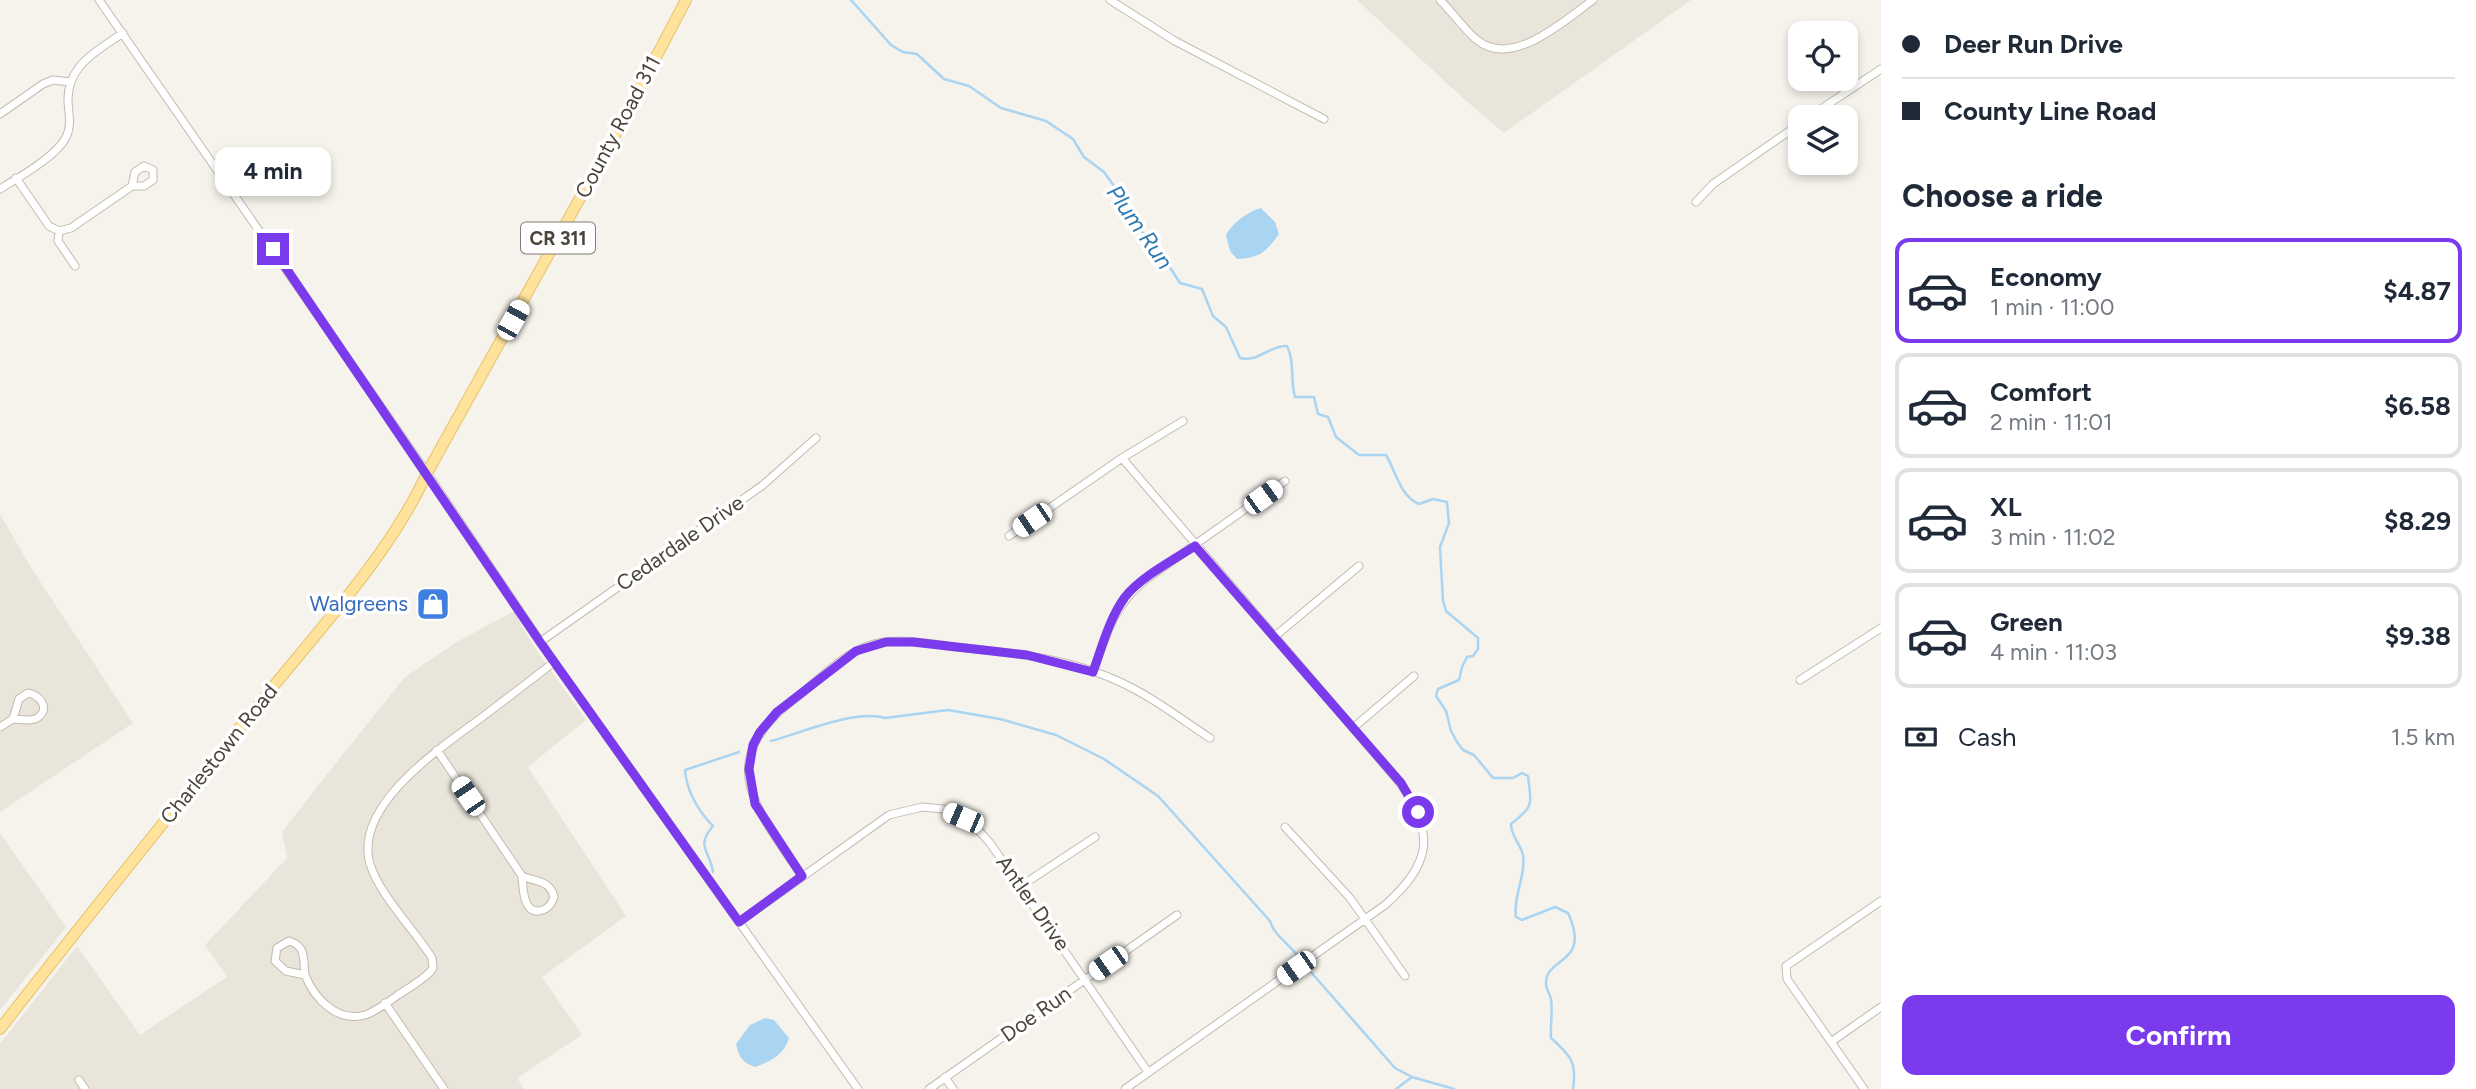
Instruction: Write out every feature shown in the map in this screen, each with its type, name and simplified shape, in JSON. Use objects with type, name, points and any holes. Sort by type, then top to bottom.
[{"type":"main road","name":"County Road 311","points":[[427,474],[614,138],[686,0]]},
{"type":"main road","name":"Charlestown Road","points":[[0,1029],[344,598],[401,521],[427,474]]},
{"type":"street","points":[[99,0],[540,642],[858,1089]]},
{"type":"street","points":[[1110,0],[1175,41],[1324,118]]},
{"type":"street","points":[[1440,0],[1479,42],[1489,47],[1507,49],[1518,49],[1526,45],[1592,0]]},
{"type":"street","points":[[0,189],[63,143],[69,128],[70,82],[74,72],[83,62],[123,33]]},
{"type":"street","points":[[1827,105],[1881,69]]},
{"type":"street","points":[[0,114],[43,84],[53,80],[70,82]]},
{"type":"street","points":[[1696,202],[1713,184],[1788,132]]},
{"type":"street","points":[[16,178],[49,226],[59,231],[71,228],[132,186]]},
{"type":"street","points":[[59,231],[58,241],[75,266]]},
{"type":"street","points":[[1009,536],[1122,458],[1183,421]]},
{"type":"street","name":"Cedardale Drive","points":[[540,642],[763,485],[816,438]]},
{"type":"street","points":[[1122,458],[1401,783],[1418,812],[1423,829],[1421,858],[1413,877],[1385,905],[1125,1089]]},
{"type":"street","points":[[1093,672],[1112,618],[1126,596],[1286,481]]},
{"type":"street","points":[[1274,637],[1359,566]]},
{"type":"street","points":[[1800,681],[1881,628]]},
{"type":"street","points":[[802,876],[755,804],[749,769],[753,745],[777,712],[856,651],[886,642],[913,642],[1027,655],[1093,672],[1132,688],[1210,738]]},
{"type":"street","points":[[305,975],[286,971],[277,965],[274,957],[280,944],[289,941],[299,945],[304,955],[305,975],[317,996],[327,1006],[341,1014],[364,1015],[426,976],[433,968],[433,962],[374,874],[368,855],[369,835],[389,799],[416,768],[554,662]]},
{"type":"street","points":[[1353,728],[1414,676]]},
{"type":"street","points":[[0,726],[13,719],[36,719],[43,710],[41,700],[33,694],[23,695],[16,704],[13,719]]},
{"type":"street","points":[[437,750],[522,876],[523,896],[528,905],[536,911],[549,906],[554,897],[550,887],[541,881],[522,876]]},
{"type":"street","name":"Antler Drive","points":[[739,922],[889,815],[922,807],[943,809],[971,822],[990,843],[1148,1072]]},
{"type":"street","points":[[1285,827],[1366,919],[1405,976]]},
{"type":"street","points":[[1021,886],[1095,837]]},
{"type":"street","points":[[1864,1089],[1787,979],[1786,966],[1881,901]]},
{"type":"street","name":"Doe Run","points":[[929,1089],[1177,915]]},
{"type":"street","points":[[385,1003],[444,1089]]},
{"type":"street","points":[[1831,1042],[1881,1007]]},
{"type":"street","points":[[945,1077],[953,1089]]},
{"type":"street","points":[[79,1080],[85,1089]]},
{"type":"shaded area","points":[[1357,0],[1691,0],[1504,133]]},
{"type":"shaded area","points":[[0,514],[30,566],[133,723],[0,812]]},
{"type":"shaded area","points":[[514,611],[534,647],[586,720],[528,767],[626,916],[542,977],[582,1035],[517,1078],[524,1089],[0,1089],[0,1044],[77,946],[140,1035],[227,977],[205,945],[287,858],[282,832],[320,783],[404,678],[455,643]]},
{"type":"shaded area","points":[[0,833],[66,927],[0,1010]]},
{"type":"water","points":[[1261,208],[1275,222],[1279,234],[1262,253],[1237,259],[1230,251],[1226,235],[1241,218]]},
{"type":"water","points":[[765,1018],[774,1020],[789,1038],[776,1057],[755,1067],[742,1058],[736,1044],[750,1025]]},
{"type":"waterway","name":"Plum Run","points":[[851,0],[891,45],[903,52],[917,54],[944,79],[969,86],[1001,108],[1046,121],[1073,139],[1084,157],[1104,172],[1154,251],[1169,266],[1180,283],[1202,289],[1213,316],[1226,327],[1240,358],[1253,358],[1275,348],[1287,346],[1295,397],[1314,397],[1318,414],[1328,417],[1336,437],[1359,455],[1386,455],[1402,489],[1412,500],[1419,504],[1433,499],[1447,502],[1449,523],[1440,547],[1443,601],[1446,611],[1478,638],[1478,649],[1473,656],[1467,657],[1459,680],[1438,689],[1436,696],[1446,711],[1457,742],[1463,750],[1474,755],[1493,778],[1513,778],[1522,773],[1528,776],[1530,804],[1511,824],[1523,855],[1516,917],[1522,920],[1555,907],[1568,913],[1574,930],[1575,942],[1571,951],[1552,968],[1546,984],[1552,1004],[1551,1038],[1571,1060],[1574,1072],[1573,1089]]},
{"type":"waterway","points":[[771,741],[844,719],[873,716],[885,718],[948,710],[1000,719],[1056,735],[1104,759],[1158,796],[1270,921],[1275,931],[1299,958]]},
{"type":"waterway","points":[[713,872],[704,844],[713,826],[694,800],[685,770],[739,752]]},
{"type":"waterway","points":[[1310,971],[1395,1068],[1412,1077],[1454,1089]]},
{"type":"waterway","points":[[1396,1089],[1412,1077]]},
{"type":"place","name":"Walgreens","points":[[433,604]]},
{"type":"route","points":[[273,249],[540,642],[739,922],[802,876],[755,804],[750,780],[753,745],[777,712],[856,651],[886,642],[913,642],[1027,655],[1093,672],[1112,618],[1126,596],[1195,546],[1401,783],[1418,812]]}]
